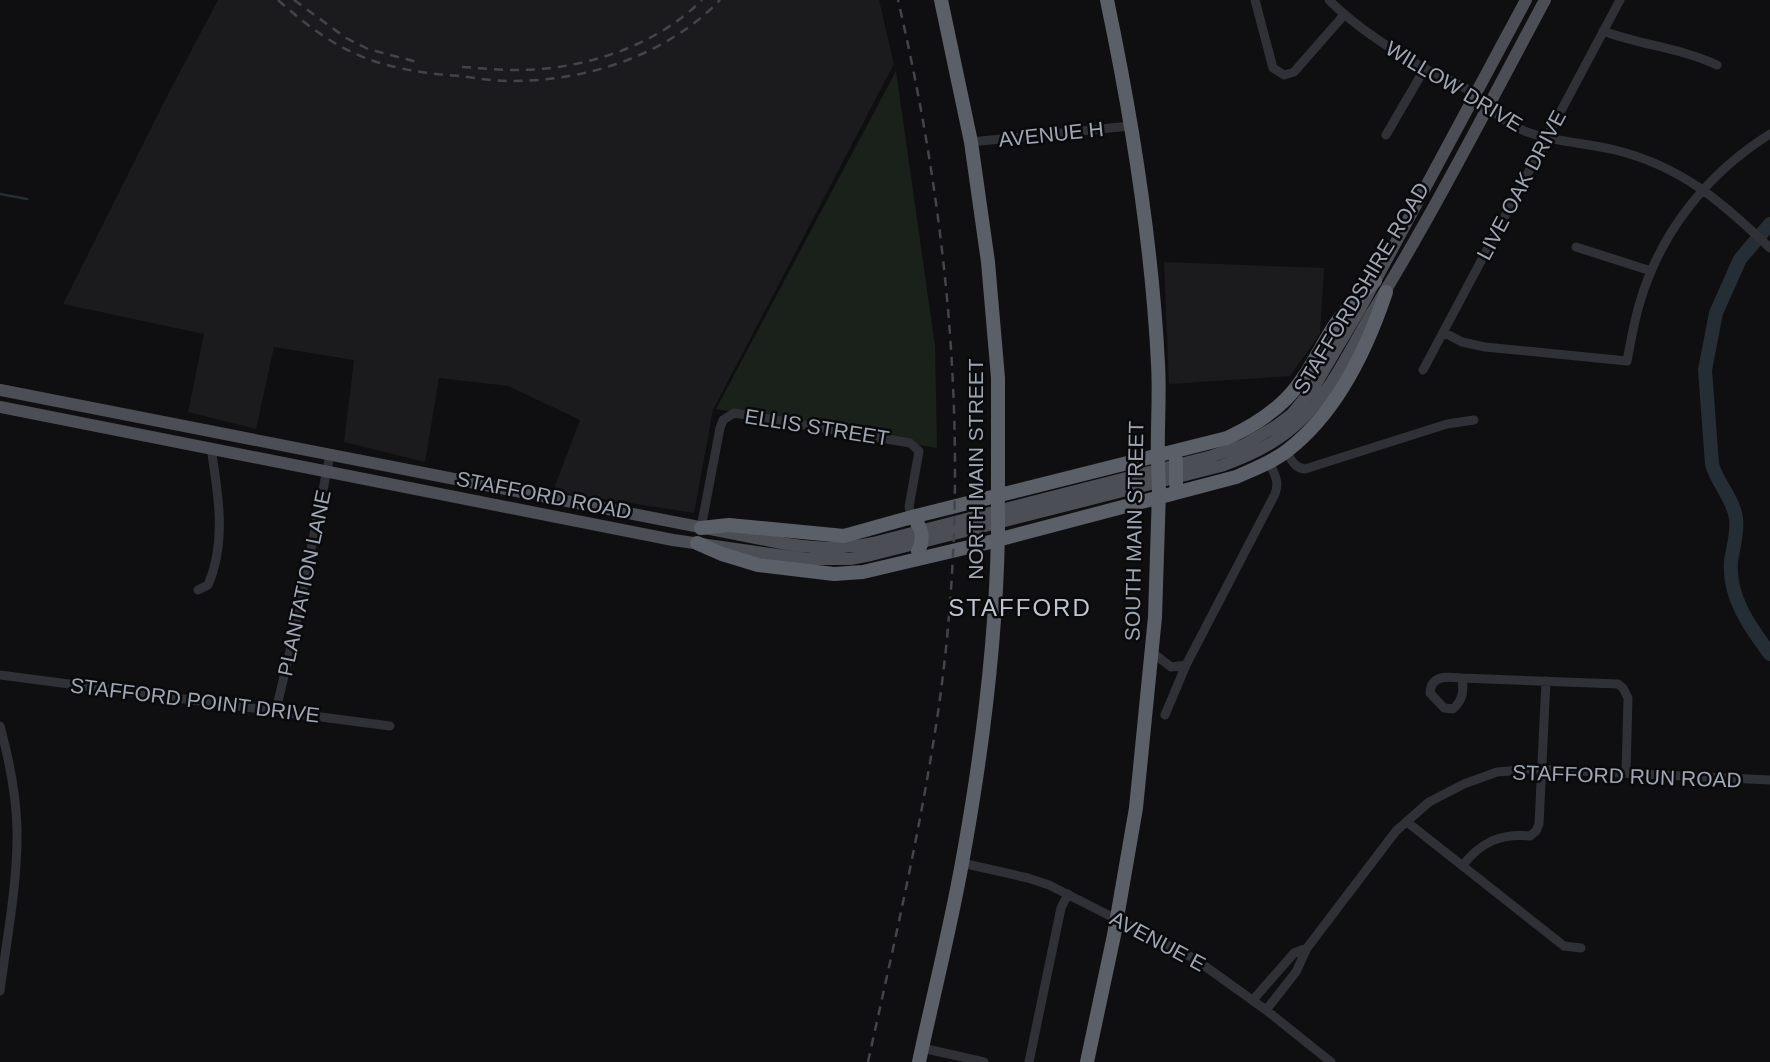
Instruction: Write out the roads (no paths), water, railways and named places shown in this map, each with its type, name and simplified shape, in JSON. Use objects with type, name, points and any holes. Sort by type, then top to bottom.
[{"type":"highway","name":"NORTH MAIN STREET","points":[[921,1055],[962,863],[986,712],[998,536],[999,378],[996,343],[983,221],[971,142],[941,0]]},
{"type":"highway","name":"SOUTH MAIN STREET","points":[[1087,1062],[1136,808],[1153,653],[1158,494],[1158,366],[1152,284],[1130,126],[1107,0]]},
{"type":"highway","points":[[701,528],[729,525],[844,536],[998,500],[1158,458],[1180,455],[1227,438],[1274,410],[1301,381],[1354,300],[1375,281]]},
{"type":"highway","points":[[697,543],[758,565],[834,574],[863,572],[916,555],[1180,488],[1236,477],[1286,451],[1302,438],[1336,398],[1376,322],[1386,292]]},
{"type":"highway","points":[[1180,455],[1180,488]]},
{"type":"highway","points":[[915,520],[921,529],[921,546],[916,555]]},
{"type":"main road","name":"STAFFORDSHIRE ROAD","points":[[1079,496],[1228,451],[1252,441],[1276,426],[1307,396],[1375,281],[1526,0]]},
{"type":"main road","name":"STAFFORDSHIRE ROAD","points":[[1079,496],[1222,466],[1243,459],[1281,437],[1316,404],[1386,292],[1545,0]]},
{"type":"main road","name":"STAFFORD ROAD","points":[[0,390],[798,546],[841,548],[877,542],[1079,496]]},
{"type":"main road","name":"STAFFORD ROAD","points":[[0,407],[625,531],[806,559],[850,559],[1079,496]]},
{"type":"street","points":[[1255,0],[1273,68],[1284,75],[1294,72],[1344,15]]},
{"type":"street","name":"WILLOW DRIVE","points":[[1329,0],[1377,40],[1468,90],[1498,117],[1525,131],[1639,157],[1678,173],[1703,188],[1770,248]]},
{"type":"street","name":"LIVE OAK DRIVE","points":[[1423,370],[1620,0]]},
{"type":"street","points":[[1603,31],[1629,41],[1699,57],[1717,65]]},
{"type":"street","points":[[1386,135],[1425,68]]},
{"type":"street","name":"AVENUE H","points":[[971,142],[1130,126]]},
{"type":"street","points":[[1443,332],[1462,342],[1485,347],[1627,360],[1640,302],[1651,271],[1676,223],[1703,188],[1731,161],[1770,134]]},
{"type":"street","points":[[1576,247],[1651,271]]},
{"type":"street","name":"ELLIS STREET","points":[[701,528],[720,428],[729,415],[741,413],[910,443],[919,451],[909,507],[915,520]]},
{"type":"street","points":[[1286,451],[1294,464],[1305,469],[1447,424],[1474,420]]},
{"type":"street","points":[[198,590],[208,584],[219,549],[220,514],[211,448]]},
{"type":"street","name":"PLANTATION LANE","points":[[276,710],[295,634],[330,456]]},
{"type":"street","points":[[1166,715],[1186,665],[1275,494],[1277,478],[1269,462]]},
{"type":"street","points":[[1153,653],[1171,667],[1186,665]]},
{"type":"street","name":"STAFFORD POINT DRIVE","points":[[0,674],[390,726]]},
{"type":"street","points":[[1462,678],[1618,684],[1628,698],[1626,773]]},
{"type":"street","points":[[1463,865],[1476,849],[1496,839],[1514,834],[1530,836],[1536,831],[1539,824],[1546,681]]},
{"type":"street","points":[[0,726],[12,780],[17,825],[16,856],[0,990]]},
{"type":"street","name":"STAFFORD RUN ROAD","points":[[1266,1010],[1296,972],[1307,948],[1396,831],[1429,802],[1464,784],[1497,772],[1541,769],[1770,780]]},
{"type":"street","points":[[1407,822],[1564,946],[1581,948]]},
{"type":"street","name":"AVENUE E","points":[[962,863],[1036,880],[1195,959],[1253,1000],[1331,1062]]},
{"type":"street","points":[[1029,1062],[1061,908],[1068,894]]},
{"type":"street","name":"STAFFORD RUN ROAD","points":[[1253,1000],[1294,953],[1307,948]]},
{"type":"street","points":[[921,1055],[984,1062]]},
{"type":"waterway","points":[[0,194],[27,199]]},
{"type":"waterway","points":[[1770,224],[1740,259],[1716,313],[1705,370],[1712,464],[1736,518],[1731,561],[1733,587],[1748,622],[1770,654]]},
{"type":"railway","points":[[278,0],[322,35],[371,60],[415,71],[508,81],[566,77],[622,62],[675,36],[699,20],[720,0]]},
{"type":"railway","points":[[294,0],[346,38],[368,49],[417,62]]},
{"type":"railway","points":[[462,67],[541,69],[591,60],[640,43],[683,17],[702,0]]},
{"type":"railway","points":[[868,1062],[908,877],[934,738],[950,604],[954,517],[955,430],[943,257],[916,85],[898,0]]},
{"type":"district","name":"STAFFORD","points":[[1020,607]]}]
